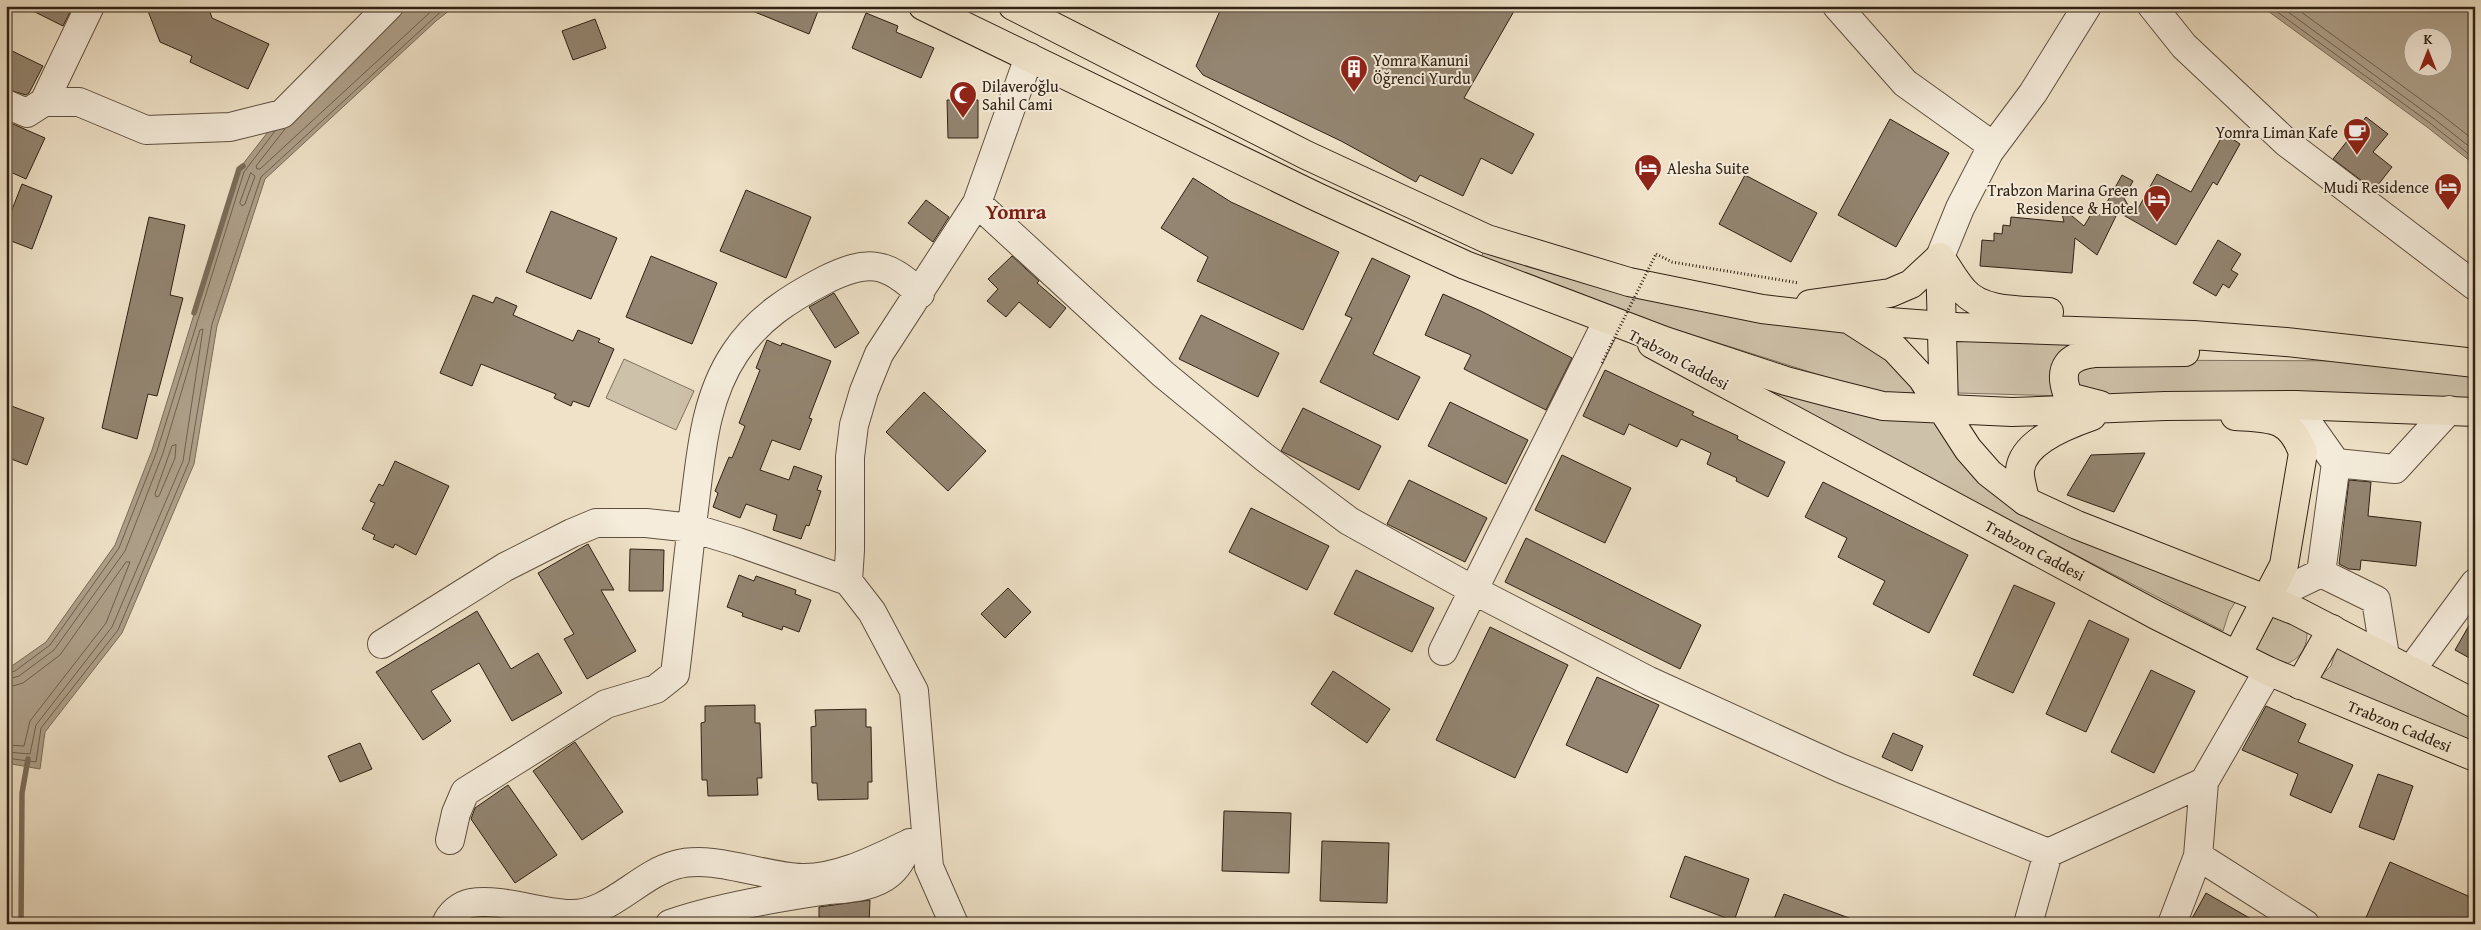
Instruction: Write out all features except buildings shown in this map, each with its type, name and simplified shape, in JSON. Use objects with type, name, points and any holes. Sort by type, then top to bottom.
[{"type":"main road","points":[[923,6],[1317,197],[1465,265],[1730,364],[1795,384],[1883,406],[1944,410],[2018,412],[2295,405],[2462,411]]},
{"type":"main road","points":[[1013,6],[1306,155],[1487,239],[1629,282],[1762,309],[1849,319],[1943,325],[2193,335],[2380,352],[2475,363]]},
{"type":"main road","points":[[1762,309],[1890,293],[1911,284],[1940,257]]},
{"type":"main road","points":[[1940,257],[1944,410]]},
{"type":"main road","points":[[1940,257],[1964,291],[1975,300],[1989,306],[2020,310],[2189,320],[2380,352]]},
{"type":"main road","points":[[1849,319],[1895,349],[1922,378],[1968,449],[1989,473],[2025,501],[2077,525],[2296,611],[2475,704]]},
{"type":"main road","name":"Trabzon Caddesi","points":[[1608,320],[1986,525],[2268,671],[2475,757]]},
{"type":"main road","points":[[2237,655],[2284,565],[2303,453],[2297,436],[2286,426],[2270,418],[2119,408],[2084,402],[2067,393],[2064,376],[2066,366],[2071,359],[2079,355],[2094,353],[2380,352]]},
{"type":"main road","points":[[2025,501],[2020,470],[2028,452],[2042,440],[2070,423],[2119,408]]},
{"type":"main road","points":[[2300,685],[2332,629]]},
{"type":"street","points":[[6,104],[27,113],[44,102],[90,6]]},
{"type":"street","points":[[44,102],[79,102],[146,130],[230,127],[282,114],[390,6]]},
{"type":"street","points":[[1837,6],[1905,83],[1993,146]]},
{"type":"street","points":[[1940,257],[1960,208],[1993,146],[2033,93],[2087,6]]},
{"type":"street","points":[[2152,6],[2184,46],[2287,143],[2475,286]]},
{"type":"street","points":[[848,581],[850,457],[854,425],[879,354],[920,294],[976,203],[1030,57]]},
{"type":"street","points":[[976,203],[1164,374],[1264,457],[1348,521],[1475,591],[1649,681],[1840,768],[2048,853],[2204,782]]},
{"type":"street","points":[[450,840],[456,813],[466,792],[606,704],[656,689],[675,674],[701,457],[711,400],[736,351],[766,317],[791,298],[835,275],[862,267],[885,267],[902,276],[920,294]]},
{"type":"street","points":[[1442,651],[1475,591],[1608,320]]},
{"type":"street","points":[[2295,405],[2336,464],[2321,573]]},
{"type":"street","points":[[2336,464],[2395,469],[2462,411]]},
{"type":"street","points":[[382,644],[505,567],[596,523],[646,523],[692,528],[738,542],[848,581],[872,612],[914,691],[929,867],[954,924]]},
{"type":"street","points":[[2267,599],[2321,573]]},
{"type":"street","points":[[2321,573],[2376,600],[2385,656]]},
{"type":"street","points":[[2412,670],[2475,583]]},
{"type":"street","points":[[2172,924],[2198,856],[2204,782],[2268,671]]},
{"type":"street","points":[[670,924],[766,901],[817,891],[846,888],[873,881],[888,875],[899,863],[910,843],[926,822]]},
{"type":"street","points":[[446,924],[450,914],[470,903],[505,904],[571,914],[593,910],[673,865],[693,862],[805,878],[846,869],[910,843]]},
{"type":"street","points":[[2028,924],[2048,853]]},
{"type":"street","points":[[2198,856],[2305,924]]},
{"type":"path","points":[[1602,362],[1656,254],[1672,262]]},
{"type":"shaded area","points":[[1486,247],[1842,327],[1893,363],[1928,404],[1870,391],[1598,305],[1481,257]]},
{"type":"shaded area","points":[[1956,338],[2245,346],[2095,346],[2064,396],[1958,393]]},
{"type":"shaded area","points":[[624,359],[694,391],[676,430],[606,398]]},
{"type":"shaded area","points":[[2091,360],[2382,361],[2475,375],[2475,402],[2093,395],[2085,393],[2073,378]]},
{"type":"shaded area","points":[[1714,368],[1936,419],[1980,478],[2239,596],[2229,612],[2223,631]]},
{"type":"shaded area","points":[[2272,608],[2307,632],[2307,639],[2300,654],[2292,661],[2280,666],[2254,653],[2251,625]]},
{"type":"shaded area","points":[[2338,643],[2475,713],[2475,742],[2317,679],[2331,666]]},
{"type":"water","points":[[390,6],[455,6],[436,21],[265,179],[217,326],[194,464],[122,633],[45,732],[40,769],[6,763],[6,670],[46,642],[115,545],[152,450],[239,169],[282,114]]},
{"type":"water","points":[[2261,6],[2475,6],[2475,165],[2427,127]]},
{"type":"waterway","points":[[194,313],[239,169],[243,166]]},
{"type":"waterway","points":[[21,924],[22,793],[28,759]]},
{"type":"place","name":"Yomra Kanuni Öğrenci Yurdu","points":[[1354,93]]},
{"type":"place","name":"Dilaveroğlu Sahil Cami","points":[[963,119]]},
{"type":"place","name":"Yomra Liman Kafe","points":[[2357,156]]},
{"type":"place","name":"Alesha Suite","points":[[1648,192]]},
{"type":"place","name":"Mudi Residence","points":[[2448,211]]},
{"type":"place","name":"Trabzon Marina Green Residence & Hotel","points":[[2157,223]]},
{"type":"district","name":"Yomra","points":[[1016,212]]}]
